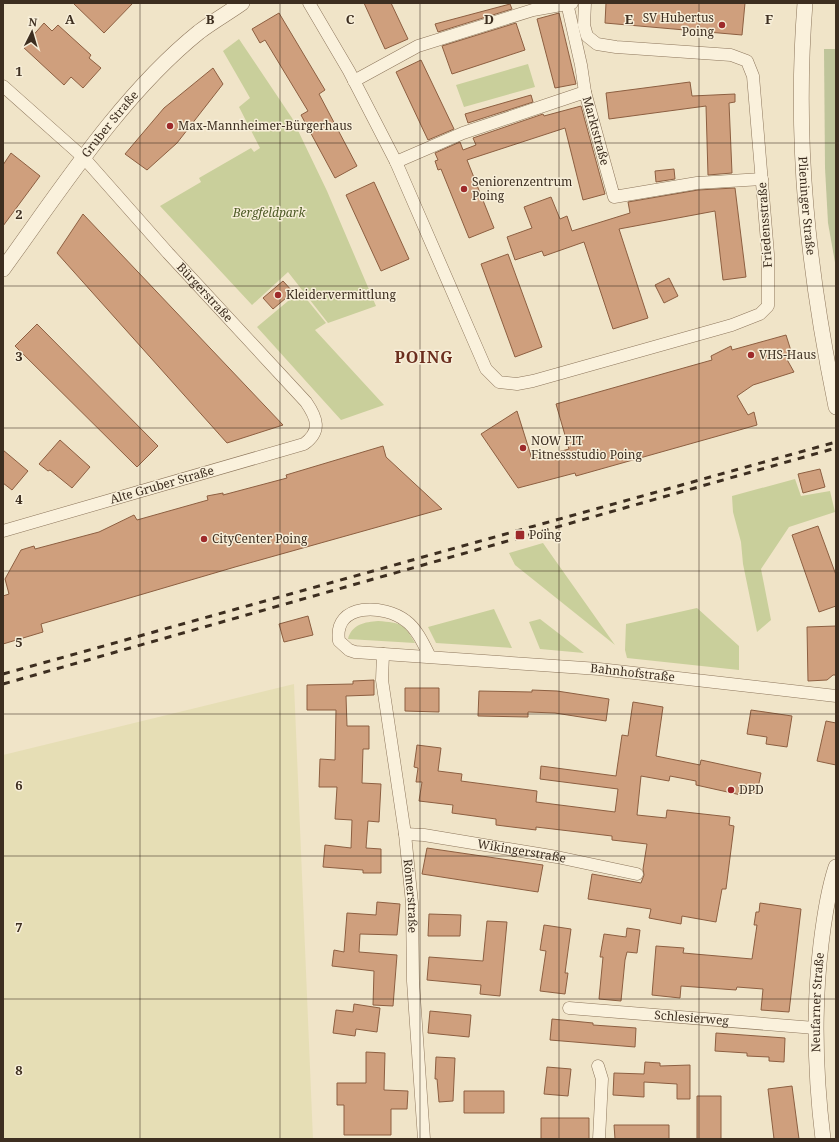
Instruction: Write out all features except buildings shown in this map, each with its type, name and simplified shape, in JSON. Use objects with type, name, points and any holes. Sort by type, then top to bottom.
[{"type":"street","points":[[309,3],[354,81],[396,162]]},
{"type":"street","points":[[567,3],[581,65],[585,92]]},
{"type":"street","points":[[354,81],[418,46],[533,10],[572,3]]},
{"type":"street","name":"Friedensstraße","points":[[396,162],[486,369],[499,382],[517,384],[533,381],[732,325],[760,314],[768,306],[770,292],[753,76],[747,61],[731,55],[616,47],[597,44],[587,36],[584,25],[585,3]]},
{"type":"street","name":"Plieninger Straße","points":[[805,3],[800,108],[805,206],[821,329],[836,407]]},
{"type":"street","name":"Gruber Straße","points":[[3,269],[84,158],[133,97],[199,32],[238,6]]},
{"type":"street","name":"Bürgerstraße","points":[[3,86],[84,158],[168,253],[306,402],[314,414],[317,426],[315,431]]},
{"type":"street","name":"Marktstraße","points":[[396,162],[463,133],[585,92],[614,197],[697,183],[762,179]]},
{"type":"street","name":"Alte Gruber Straße","points":[[3,531],[304,444],[312,438],[315,431]]},
{"type":"street","name":"Bahnhofstraße","points":[[430,657],[415,630],[408,622],[398,615],[386,611],[360,610],[350,614],[343,620],[339,629],[339,641],[344,646],[355,652],[599,669],[836,696]]},
{"type":"street","name":"Römerstraße","points":[[382,654],[382,680],[406,834],[412,903],[414,996],[424,1139]]},
{"type":"street","name":"Wikingerstraße","points":[[406,834],[424,835],[557,857],[637,874]]},
{"type":"street","name":"Neufarner Straße","points":[[823,1139],[816,1071],[815,1028],[819,960],[824,924],[836,867]]},
{"type":"street","name":"Schlesierweg","points":[[569,1008],[815,1028]]},
{"type":"street","points":[[598,1066],[602,1079],[599,1139]]},
{"type":"shaded area","points":[[294,684],[313,1139],[3,1139],[3,755]]},
{"type":"green space","name":"Bergfeldpark","points":[[239,39],[292,118],[327,191],[376,306],[328,323],[288,272],[252,305],[160,206],[201,182],[199,178],[251,148],[254,152],[260,148],[239,107],[250,98],[223,51]]},
{"type":"green space","points":[[824,49],[836,49],[836,268],[828,223],[825,168]]},
{"type":"green space","points":[[528,64],[535,87],[464,107],[456,85]]},
{"type":"green space","points":[[300,291],[326,323],[315,330],[384,405],[341,420],[257,327]]},
{"type":"green space","points":[[795,479],[801,496],[830,491],[835,512],[789,527],[761,569],[771,620],[757,632],[743,564],[741,542],[733,512],[732,496]]},
{"type":"green space","points":[[543,543],[615,645],[515,565],[509,553]]},
{"type":"green space","points":[[697,608],[739,646],[739,670],[627,658],[625,650],[626,624]]},
{"type":"green space","points":[[494,609],[512,648],[436,643],[428,627]]},
{"type":"green space","points":[[540,619],[584,653],[540,649],[529,622]]},
{"type":"green space","points":[[378,621],[392,622],[401,625],[408,631],[415,643],[348,639],[356,627],[364,623]]},
{"type":"railway","points":[[3,674],[836,442]]},
{"type":"railway","points":[[3,684],[836,448]]},
{"type":"place","name":"SV Hubertus Poing","points":[[722,25]]},
{"type":"place","name":"Max-Mannheimer-Bürgerhaus","points":[[170,126]]},
{"type":"place","name":"Seniorenzentrum Poing","points":[[464,189]]},
{"type":"place","name":"Kleidervermittlung","points":[[278,295]]},
{"type":"place","name":"VHS-Haus","points":[[751,355]]},
{"type":"place","name":"NOW FIT Fitnessstudio Poing","points":[[523,448]]},
{"type":"place","name":"Poing","points":[[520,535]]},
{"type":"place","name":"CityCenter Poing","points":[[204,539]]},
{"type":"place","name":"DPD","points":[[731,790]]},
{"type":"district","name":"POING","points":[[424,357]]}]
